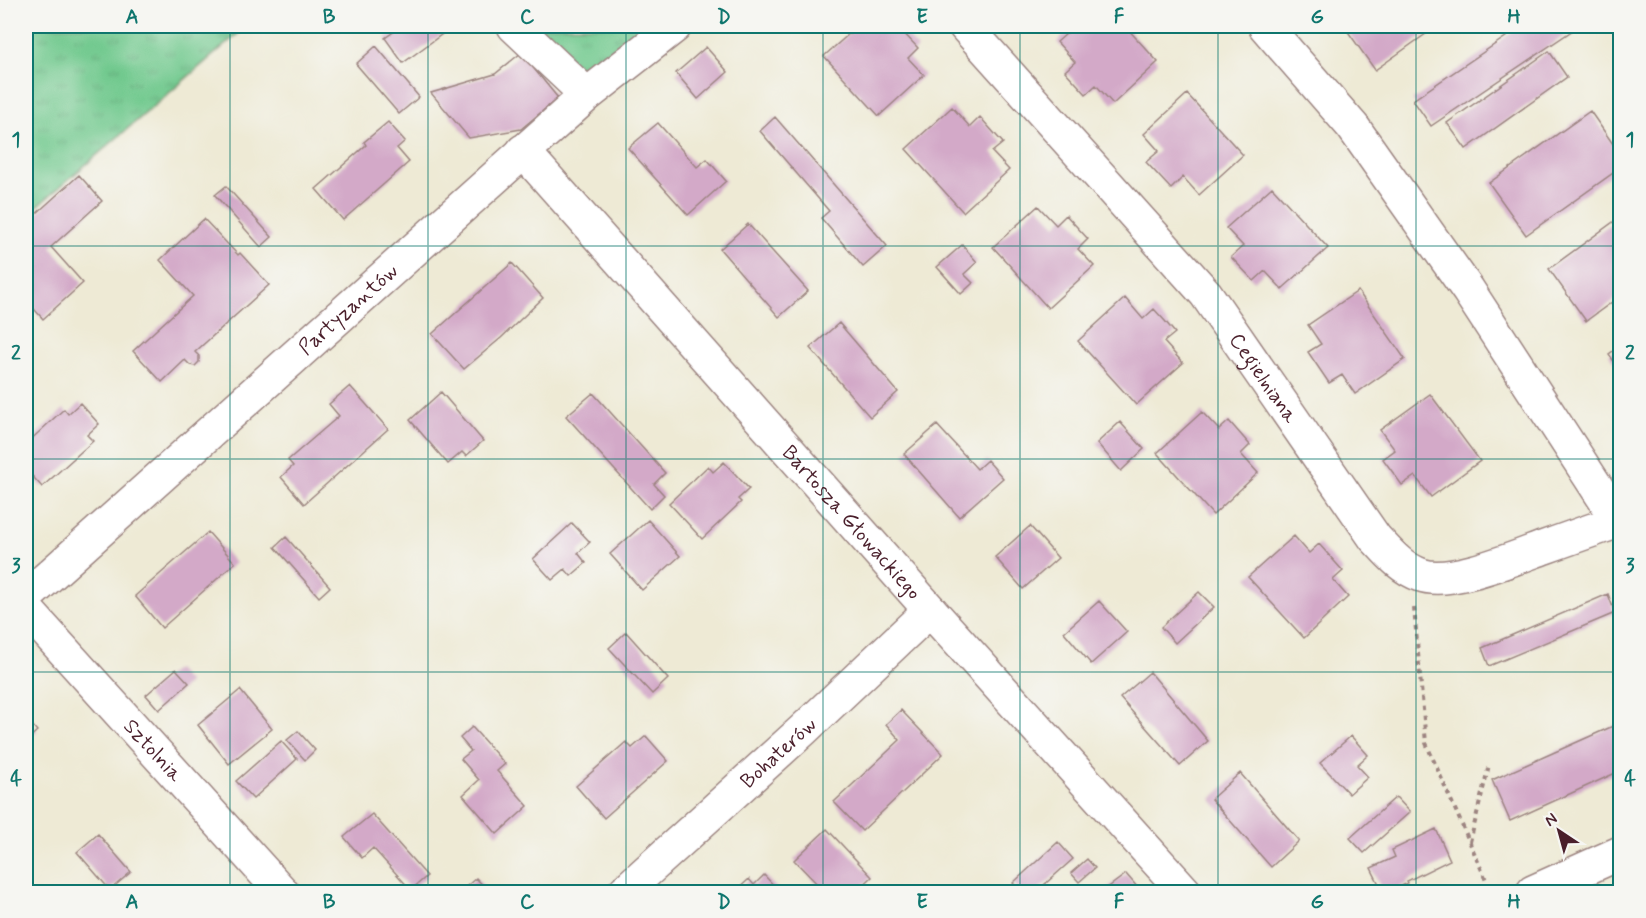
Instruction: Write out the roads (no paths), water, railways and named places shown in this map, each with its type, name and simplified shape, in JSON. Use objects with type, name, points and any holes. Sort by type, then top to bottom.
[{"type":"street","points":[[514,26],[587,95]]},
{"type":"street","name":"Partyzantów","points":[[26,597],[523,151],[587,95],[675,26]]},
{"type":"street","name":"Cegielniana","points":[[965,26],[1206,294],[1375,538],[1393,558],[1420,575],[1440,578],[1486,568],[1620,522],[1468,290],[1353,127],[1265,26]]},
{"type":"street","name":"Bartosza Głowackiego","points":[[523,151],[930,610],[1185,892]]},
{"type":"street","name":"Sztolnia","points":[[26,609],[282,892]]},
{"type":"street","name":"Bohaterów","points":[[624,892],[803,730],[930,610]]},
{"type":"street","points":[[1533,892],[1620,853]]}]
